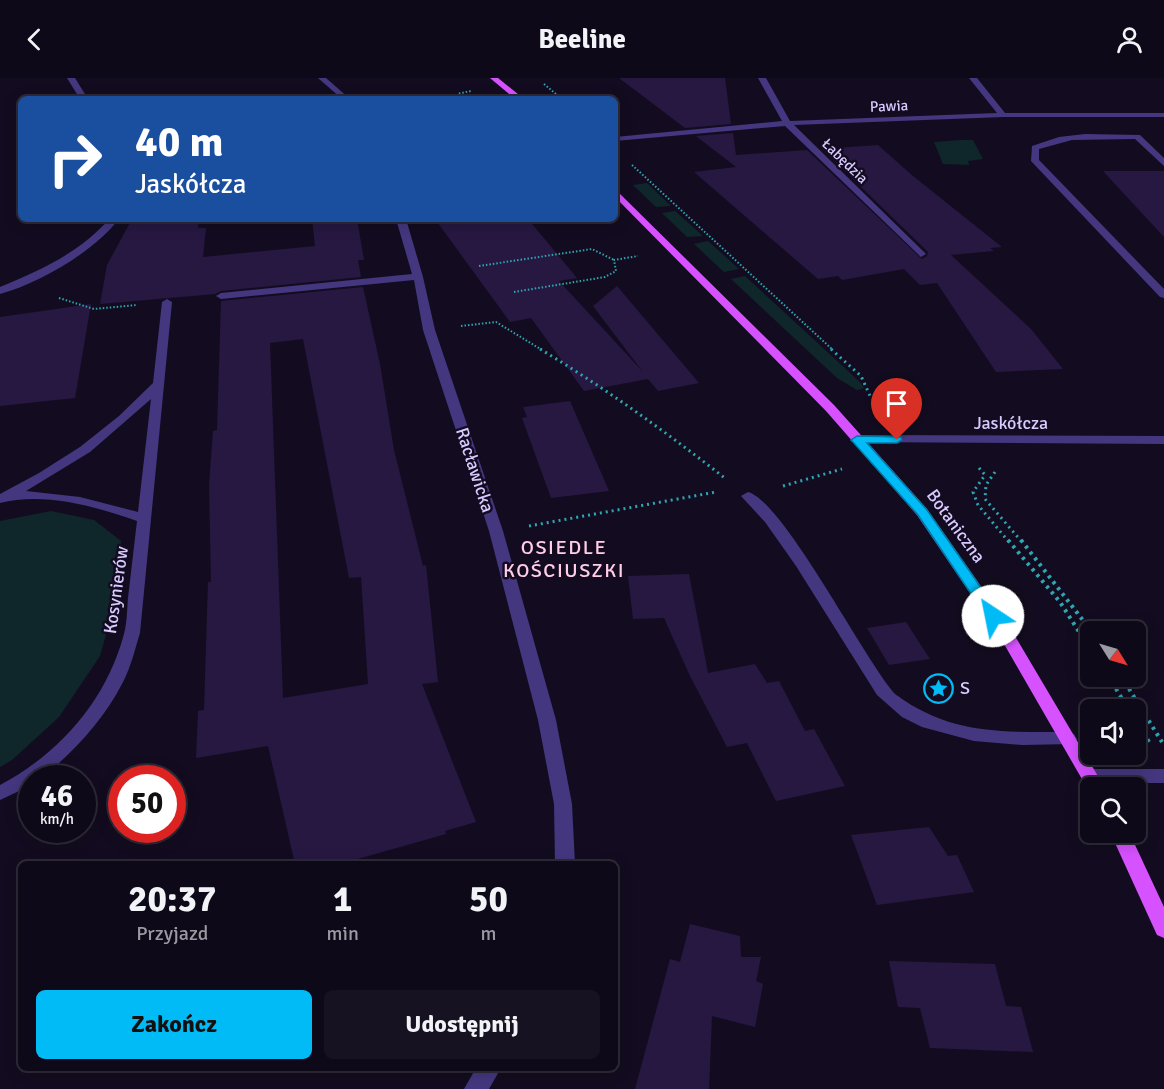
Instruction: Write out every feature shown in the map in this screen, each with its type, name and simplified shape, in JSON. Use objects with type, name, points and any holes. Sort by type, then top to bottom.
[{"type":"main road","points":[[494,78],[516,96]]},
{"type":"main road","name":"Botaniczna","points":[[618,195],[831,408],[922,512],[1006,635],[1090,777]]},
{"type":"main road","points":[[1124,843],[1164,929]]},
{"type":"street","points":[[71,78],[82,96]]},
{"type":"street","points":[[322,78],[343,96]]},
{"type":"street","name":"Łabędzia","points":[[762,78],[788,123],[921,255]]},
{"type":"street","points":[[973,78],[1002,115]]},
{"type":"street","name":"Pawia","points":[[618,139],[788,123],[1002,115],[1164,116]]},
{"type":"street","points":[[1164,163],[1137,137],[1076,137],[1049,141],[1035,148],[1035,161],[1164,295]]},
{"type":"street","points":[[0,291],[53,265],[88,243],[111,222]]},
{"type":"street","name":"Racławicka","points":[[402,222],[418,277],[429,330],[496,531],[547,720],[563,804],[565,861]]},
{"type":"street","points":[[221,296],[418,277]]},
{"type":"street","name":"Kosynierów","points":[[0,794],[34,775],[85,728],[116,680],[132,633],[167,302]]},
{"type":"street","points":[[4,497],[58,469],[102,438],[131,414],[158,384]]},
{"type":"street","name":"Jaskółcza","points":[[857,440],[1164,440]]},
{"type":"street","points":[[743,492],[765,511],[814,580],[882,688],[895,702],[926,721],[959,732],[1005,738],[1068,739]]},
{"type":"street","points":[[4,497],[76,498],[112,507],[145,519]]},
{"type":"street","points":[[1146,778],[1164,776]]},
{"type":"street","points":[[475,1089],[488,1071]]},
{"type":"path","points":[[541,82],[558,96]]},
{"type":"path","points":[[457,96],[457,94],[464,92]]},
{"type":"path","points":[[624,158],[861,376],[871,398]]},
{"type":"path","points":[[479,266],[592,249],[614,260],[633,257]]},
{"type":"path","points":[[514,292],[610,276],[616,271],[614,260]]},
{"type":"path","points":[[460,326],[496,322],[586,377],[679,442],[743,492]]},
{"type":"path","points":[[496,531],[743,492],[851,466]]},
{"type":"path","points":[[980,470],[985,475],[973,492],[978,505],[1060,602],[1080,633]]},
{"type":"path","points":[[994,472],[986,485],[985,499],[1058,586],[1084,621]]},
{"type":"path","points":[[978,505],[988,503]]},
{"type":"path","points":[[1128,687],[1164,746]]},
{"type":"green space","points":[[973,140],[983,159],[968,161],[969,165],[943,164],[934,142]]},
{"type":"green space","points":[[647,183],[671,206],[656,207],[633,185]]},
{"type":"green space","points":[[675,211],[703,236],[687,237],[662,213]]},
{"type":"green space","points":[[708,241],[739,269],[724,272],[694,244]]},
{"type":"green space","points":[[745,276],[864,388],[857,390],[837,378],[731,279]]},
{"type":"green space","points":[[51,511],[94,520],[121,541],[117,595],[100,656],[59,717],[12,760],[0,767],[0,521]]},
{"type":"building","points":[[619,78],[725,78],[731,124],[685,128]]},
{"type":"building","points":[[733,133],[736,155],[807,150],[922,259],[927,256],[928,252],[822,149],[878,145],[1002,247],[990,248],[994,251],[951,255],[1031,329],[1063,369],[996,372],[937,283],[920,285],[904,269],[842,280],[838,276],[818,279],[694,172],[736,167],[696,136]]},
{"type":"building","points":[[1103,171],[1164,171],[1164,237]]},
{"type":"building","points":[[130,222],[199,222],[198,228],[206,228],[203,257],[315,246],[312,222],[358,222],[364,260],[358,260],[361,277],[221,291],[215,294],[100,304],[107,265]]},
{"type":"building","points":[[437,222],[530,222],[577,278],[559,281],[643,372],[593,306],[617,286],[699,383],[658,391],[648,379],[584,391],[531,318],[510,322]]},
{"type":"building","points":[[363,287],[380,364],[394,450],[423,566],[426,565],[438,682],[422,684],[476,822],[445,831],[446,834],[351,861],[294,861],[268,746],[196,758],[198,711],[204,710],[208,582],[211,582],[209,485],[213,431],[217,430],[221,301]],"holes":[[[303,339],[349,578],[361,577],[368,684],[283,698],[270,343]]]},
{"type":"building","points":[[91,304],[75,398],[0,406],[0,317]]},
{"type":"building","points":[[570,401],[609,491],[551,498],[522,418],[527,417],[523,407]]},
{"type":"building","points":[[689,574],[708,673],[755,664],[767,683],[779,681],[805,731],[814,729],[845,786],[776,801],[747,743],[727,747],[690,676],[664,618],[633,619],[628,576]]},
{"type":"building","points":[[906,622],[930,659],[889,665],[867,628]]},
{"type":"building","points":[[929,827],[948,856],[957,855],[974,892],[877,905],[851,835]]},
{"type":"building","points":[[690,924],[740,936],[741,957],[761,957],[756,981],[763,984],[755,1027],[712,1016],[709,1089],[635,1089],[670,959],[680,962]]},
{"type":"building","points":[[889,961],[995,964],[1006,1006],[1021,1007],[1033,1052],[930,1048],[920,1008],[898,1007]]},
{"type":"place","name":"S","points":[[939,688]]},
{"type":"district","name":"OSIEDLE KOŚCIUSZKI","points":[[564,558]]},
{"type":"route","points":[[897,440],[857,440],[922,512],[993,616]]}]
